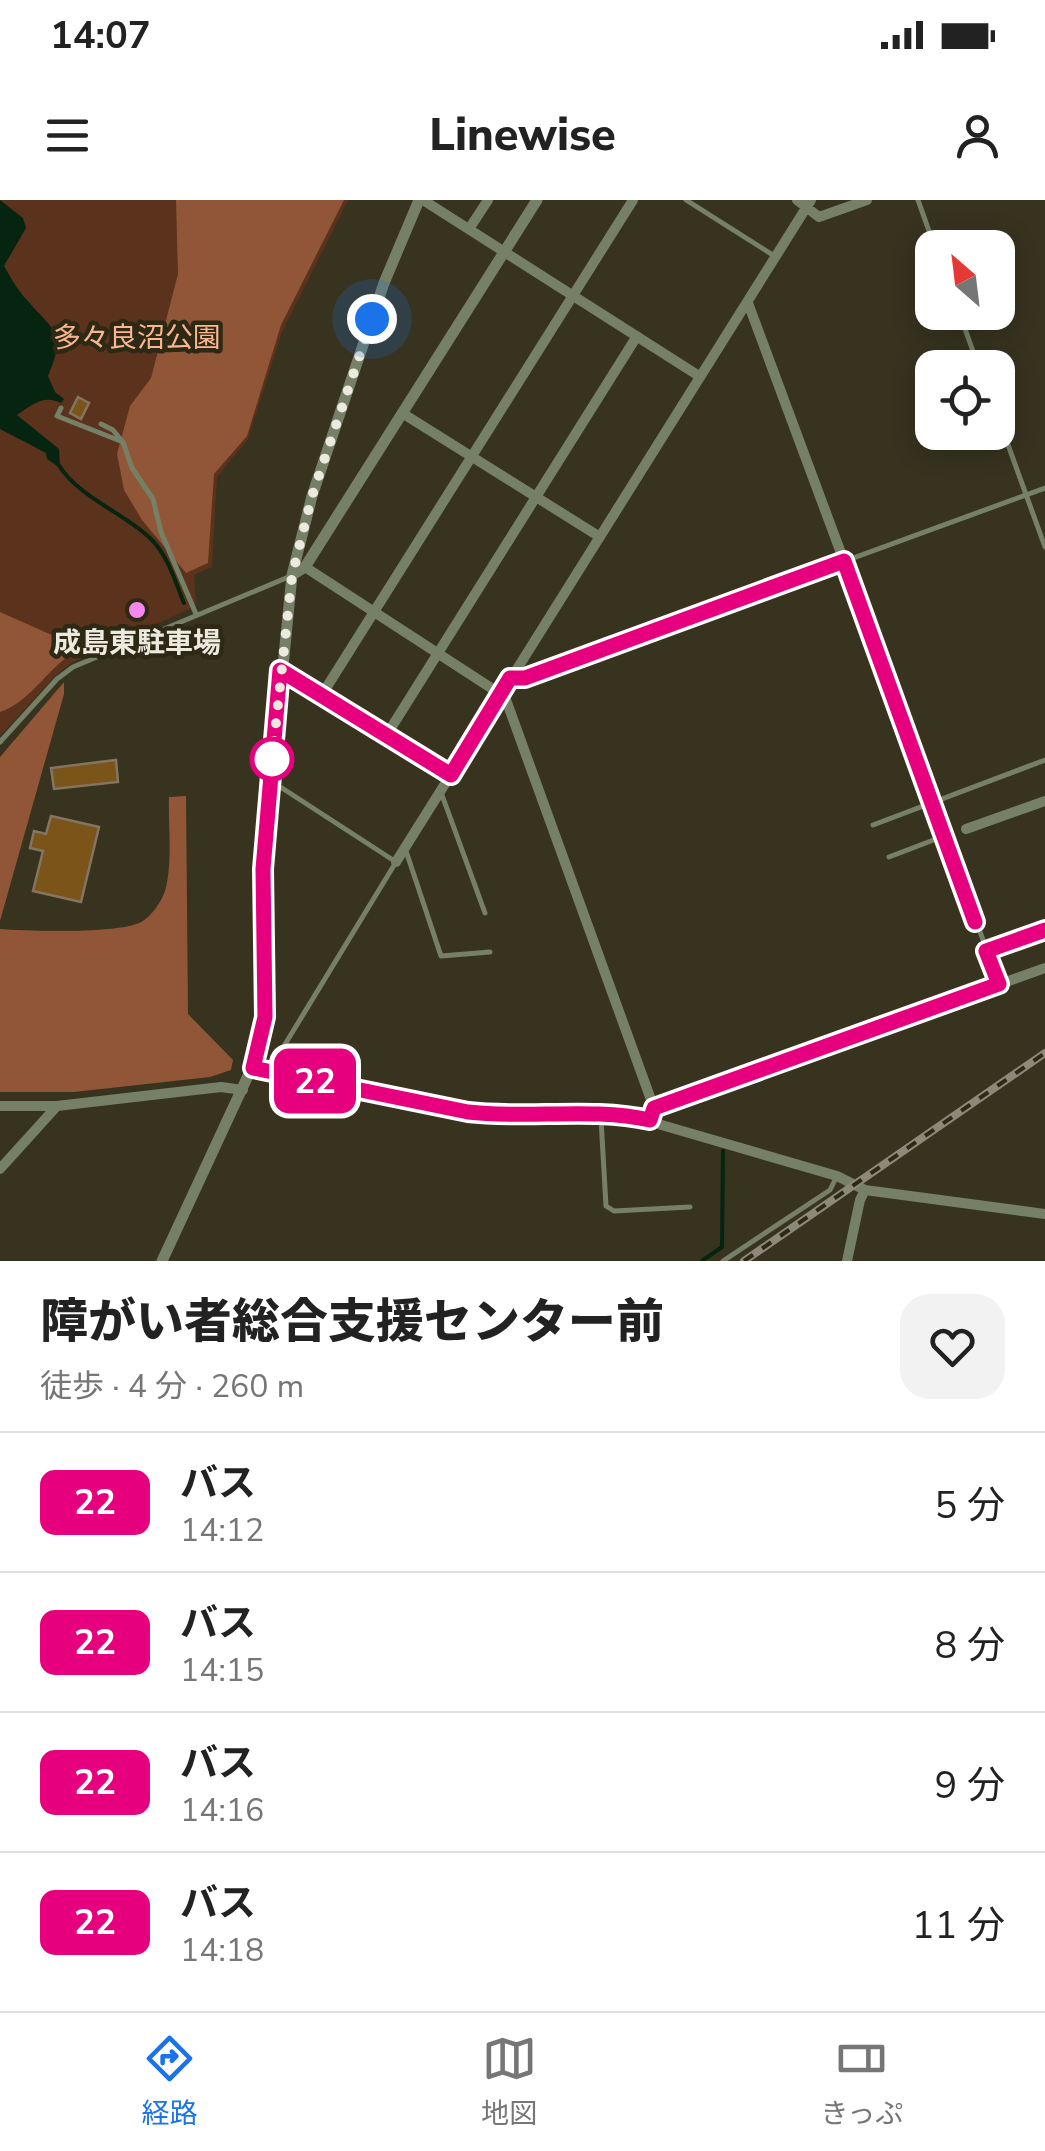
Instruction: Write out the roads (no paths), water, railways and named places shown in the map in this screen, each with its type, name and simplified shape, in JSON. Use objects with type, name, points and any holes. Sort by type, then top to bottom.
[{"type":"street","points":[[162,1261],[253,1068],[265,1017],[262,896],[269,785],[292,576],[312,496],[384,283],[421,200],[699,376]]},
{"type":"street","points":[[470,229],[488,200]]},
{"type":"street","points":[[292,576],[306,568],[537,200]]},
{"type":"street","points":[[322,694],[632,200]]},
{"type":"street","points":[[396,862],[748,303],[805,202],[820,217],[866,200]]},
{"type":"street","points":[[748,303],[912,744]]},
{"type":"street","points":[[386,736],[637,336]]},
{"type":"street","points":[[402,413],[600,537]]},
{"type":"street","points":[[306,568],[501,693],[652,1114]]},
{"type":"street","points":[[280,670],[451,775]]},
{"type":"street","points":[[966,829],[1045,801]]},
{"type":"street","points":[[986,951],[1045,930]]},
{"type":"street","points":[[253,1068],[500,1116],[652,1114],[1045,968]]},
{"type":"street","points":[[0,1106],[56,1106],[221,1087],[243,1090]]},
{"type":"street","points":[[0,1170],[56,1106]]},
{"type":"street","points":[[652,1114],[837,1176],[865,1190],[1045,1214]]},
{"type":"street","points":[[846,1261],[865,1190]]},
{"type":"lane","points":[[686,200],[776,257]]},
{"type":"lane","points":[[918,200],[929,230]]},
{"type":"lane","points":[[60,408],[57,416],[123,442]]},
{"type":"lane","points":[[101,424],[123,442],[132,468],[152,499],[161,532],[196,614]]},
{"type":"lane","points":[[1010,450],[1045,547]]},
{"type":"lane","points":[[510,678],[525,678],[1045,488]]},
{"type":"lane","points":[[0,742],[73,666],[292,576]]},
{"type":"lane","points":[[912,744],[999,984]]},
{"type":"lane","points":[[872,825],[1045,760]]},
{"type":"lane","points":[[268,1071],[396,862],[282,788],[269,785]]},
{"type":"lane","points":[[441,792],[485,913]]},
{"type":"lane","points":[[889,857],[944,836]]},
{"type":"lane","points":[[405,849],[441,956],[490,952]]},
{"type":"lane","points":[[601,1116],[606,1206],[614,1211],[690,1208]]},
{"type":"lane","points":[[723,1261],[830,1190],[837,1176]]},
{"type":"waterway","points":[[58,464],[89,496],[151,539],[167,561],[184,603]]},
{"type":"waterway","points":[[702,1261],[722,1247],[723,1151]]},
{"type":"railway","points":[[744,1261],[1045,1053]]},
{"type":"place","name":"成島東駐車場","points":[[137,610]]},
{"type":"park label","name":"多々良沼公園","points":[[137,337]]}]
